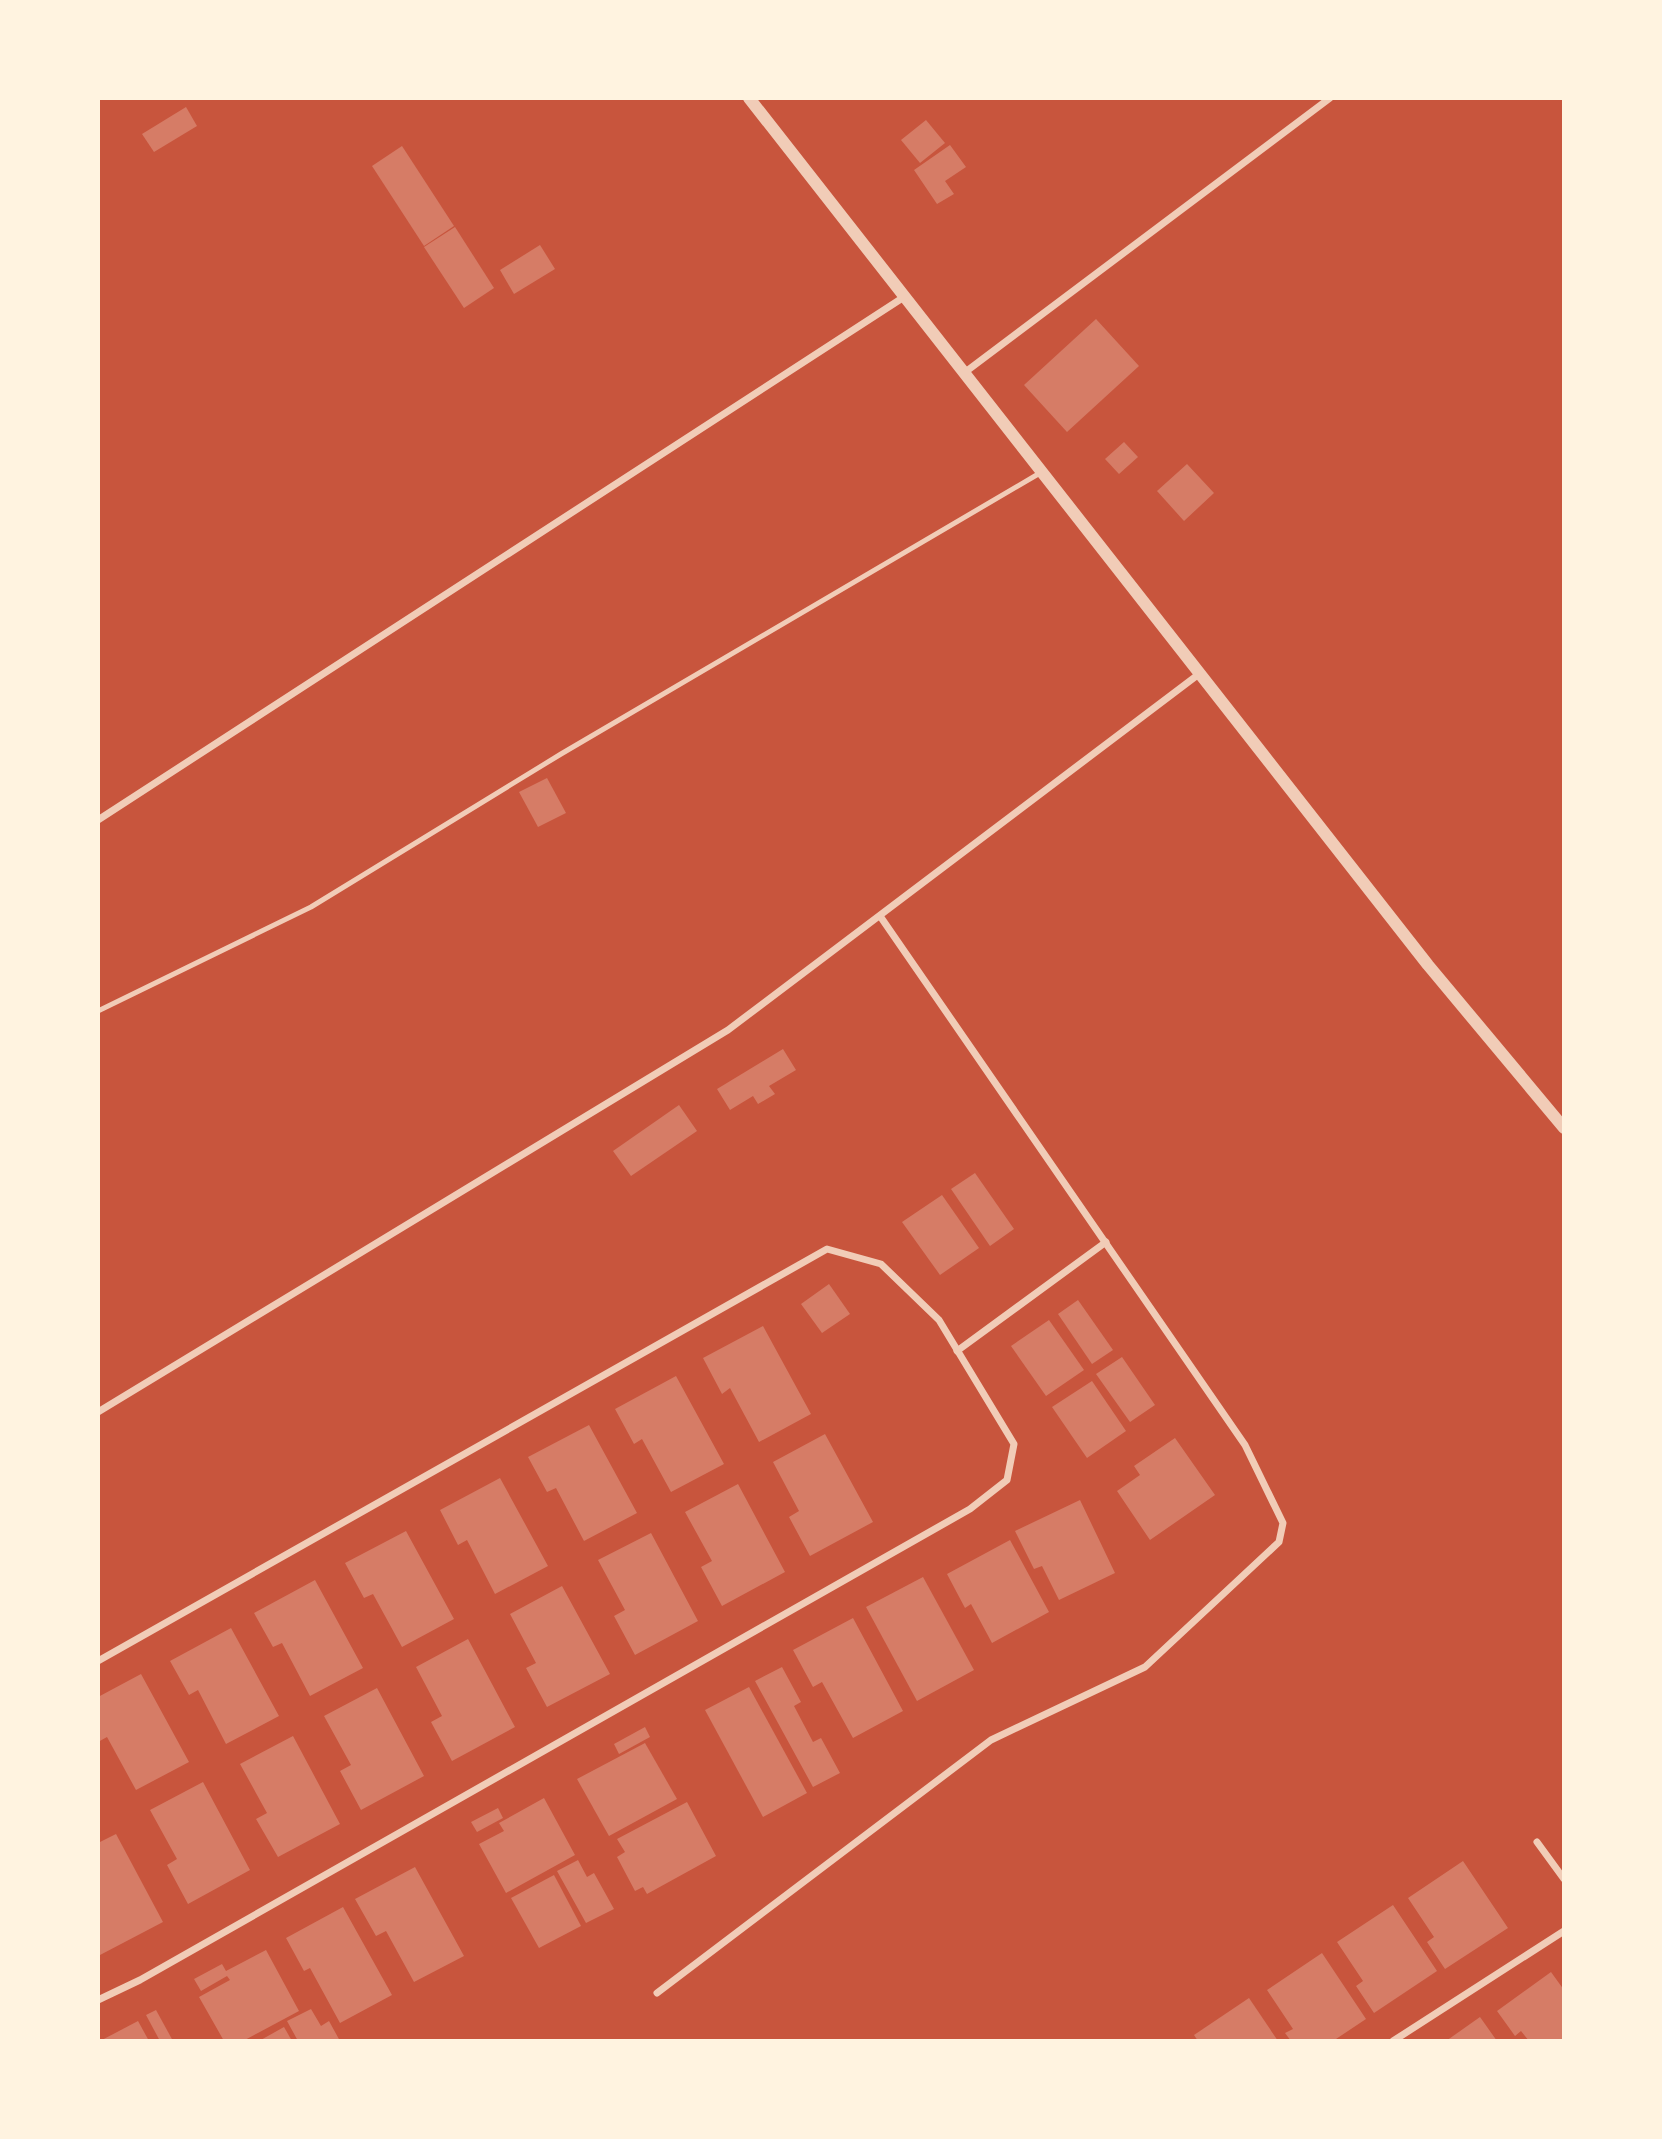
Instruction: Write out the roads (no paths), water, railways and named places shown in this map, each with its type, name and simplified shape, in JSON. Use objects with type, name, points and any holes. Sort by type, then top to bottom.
[{"type":"street","points":[[749,98],[1428,965],[1564,1128]]},
{"type":"street","points":[[964,374],[1330,98]]},
{"type":"street","points":[[98,820],[904,297]]},
{"type":"street","points":[[98,1412],[728,1030],[1199,674]]},
{"type":"street","points":[[657,1993],[991,1740],[1145,1667],[1279,1542],[1283,1523],[1245,1445],[880,916]]},
{"type":"street","points":[[957,1351],[1106,1242]]},
{"type":"street","points":[[98,1661],[827,1249],[881,1264],[939,1320],[1014,1444],[1007,1480],[970,1509],[140,1980],[98,2000]]},
{"type":"street","points":[[1537,1842],[1564,1879]]},
{"type":"street","points":[[1393,2041],[1564,1931]]},
{"type":"lane","points":[[98,1011],[311,907],[573,747],[1041,472]]}]
